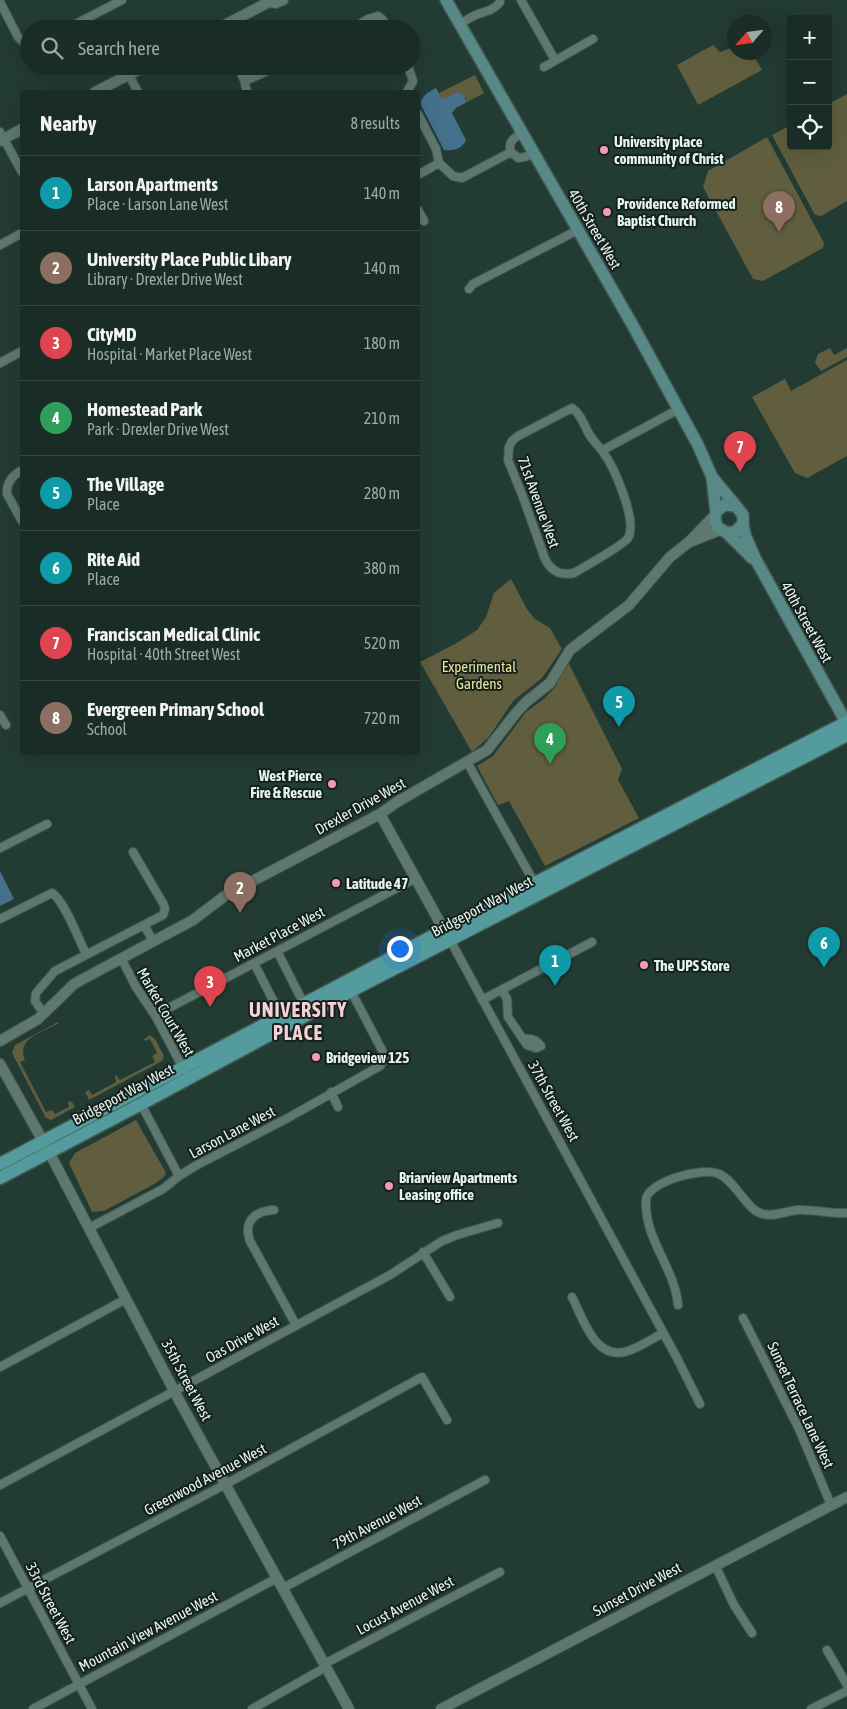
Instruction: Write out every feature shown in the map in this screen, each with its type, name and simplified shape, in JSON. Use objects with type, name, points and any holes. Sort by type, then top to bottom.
[{"type":"main road","name":"40th Street West","points":[[446,0],[679,409],[712,477],[736,506]]},
{"type":"main road","name":"40th Street West","points":[[712,477],[715,514]]},
{"type":"main road","points":[[724,505],[736,506],[744,515],[743,524],[735,532],[723,532],[715,524],[715,514],[724,505]]},
{"type":"main road","name":"40th Street West","points":[[743,524],[745,535],[756,560],[847,726]]},
{"type":"main road","name":"40th Street West","points":[[723,532],[756,560]]},
{"type":"main road","name":"Bridgeport Way West","points":[[0,1178],[46,1147],[185,1073],[351,990],[535,884],[847,726]]},
{"type":"main road","name":"Bridgeport Way West","points":[[0,1164],[46,1147],[140,1104],[185,1073],[304,1004],[447,935],[847,726]]},
{"type":"street","points":[[83,20],[122,0]]},
{"type":"street","points":[[236,20],[269,1],[276,4],[283,0]]},
{"type":"street","points":[[521,0],[555,60]]},
{"type":"street","points":[[460,24],[479,13],[491,10],[501,1]]},
{"type":"street","points":[[0,2],[20,38]]},
{"type":"street","points":[[366,20],[378,16],[383,20]]},
{"type":"street","points":[[544,67],[593,39]]},
{"type":"street","points":[[99,90],[129,75],[137,90]]},
{"type":"street","points":[[245,75],[249,80]]},
{"type":"street","points":[[247,90],[248,75]]},
{"type":"street","points":[[249,80],[260,75]]},
{"type":"street","points":[[407,90],[413,81],[411,75]]},
{"type":"street","points":[[420,118],[439,160],[453,176],[462,178],[511,152]]},
{"type":"street","points":[[20,130],[1,137],[20,169]]},
{"type":"street","points":[[522,133],[510,143],[511,152],[518,158],[534,153]]},
{"type":"street","points":[[420,174],[439,160]]},
{"type":"street","points":[[420,214],[424,222]]},
{"type":"street","points":[[469,289],[472,284],[578,230]]},
{"type":"street","points":[[0,245],[20,234]]},
{"type":"street","points":[[0,363],[20,352]]},
{"type":"street","name":"71st Avenue West","points":[[572,408],[577,412],[590,435],[602,450],[628,505],[631,530],[629,536],[622,545],[574,573],[560,574],[550,568],[540,549],[526,503],[509,466],[509,447],[518,436],[572,408]]},
{"type":"street","points":[[602,450],[679,409]]},
{"type":"street","points":[[20,471],[11,478],[7,489],[7,494],[20,517]]},
{"type":"street","name":"Drexler Drive West","points":[[0,1041],[28,1026],[44,1014],[74,984],[193,920],[226,895],[380,814],[397,802],[487,750],[526,702],[550,683],[570,650],[629,605],[646,588],[664,564],[715,514]]},
{"type":"street","name":"Drexler Drive West","points":[[688,542],[723,532]]},
{"type":"street","points":[[0,715],[6,725]]},
{"type":"street","points":[[467,762],[535,884]]},
{"type":"street","name":"37th Street West","points":[[380,814],[700,1404]]},
{"type":"street","points":[[0,848],[47,824]]},
{"type":"street","points":[[44,1014],[35,1001],[36,993],[56,971],[163,915],[165,909],[133,852]]},
{"type":"street","name":"Market Place West","points":[[156,1017],[416,878]]},
{"type":"street","points":[[0,919],[52,893],[64,908],[86,954]]},
{"type":"street","points":[[144,925],[153,941]]},
{"type":"street","points":[[482,1000],[592,942]]},
{"type":"street","points":[[277,951],[304,1004]]},
{"type":"street","name":"Market Court West","points":[[121,958],[136,987],[156,1017],[185,1073]]},
{"type":"street","points":[[254,963],[282,1016]]},
{"type":"street","name":"Larson Lane West","points":[[89,1228],[162,1189],[179,1176],[380,1066],[386,1058],[351,990]]},
{"type":"street","points":[[502,990],[507,999],[508,1017],[523,1039]]},
{"type":"street","name":"35th Street West","points":[[0,1064],[175,1391],[349,1709]]},
{"type":"street","points":[[331,1092],[338,1107]]},
{"type":"street","points":[[140,1104],[179,1176]]},
{"type":"street","points":[[678,1305],[675,1286],[648,1223],[646,1200],[648,1193],[655,1188],[692,1172],[714,1172],[726,1179],[761,1214],[802,1210],[847,1213]]},
{"type":"street","points":[[274,1210],[264,1211],[254,1216],[249,1223],[248,1233],[250,1241],[296,1325]]},
{"type":"street","name":"Oas Drive West","points":[[0,1485],[390,1276],[423,1252],[448,1238],[498,1223]]},
{"type":"street","points":[[423,1252],[450,1297]]},
{"type":"street","points":[[572,1297],[593,1339],[609,1351],[627,1351],[663,1333]]},
{"type":"street","points":[[0,1366],[126,1299]]},
{"type":"street","name":"Sunset Terrace Lane West","points":[[743,1318],[799,1429],[831,1505]]},
{"type":"street","name":"Greenwood Avenue West","points":[[0,1603],[226,1484],[422,1377],[447,1420]]},
{"type":"street","name":"79th Avenue West","points":[[283,1588],[485,1480]]},
{"type":"street","name":"Sunset Drive West","points":[[441,1709],[847,1497]]},
{"type":"street","name":"33rd Street West","points":[[0,1536],[92,1709]]},
{"type":"street","points":[[715,1565],[734,1605],[752,1633]]},
{"type":"street","name":"Locust Avenue West","points":[[252,1709],[325,1666],[500,1572]]},
{"type":"street","name":"Mountain View Avenue West","points":[[33,1709],[277,1578]]},
{"type":"street","points":[[827,1650],[847,1685]]},
{"type":"street","points":[[811,1709],[847,1691]]},
{"type":"green space","points":[[713,45],[720,52],[727,50],[727,60],[756,60],[762,70],[698,105],[677,65]]},
{"type":"green space","points":[[475,75],[484,93],[467,102],[466,98],[442,100],[439,93]]},
{"type":"green space","points":[[847,94],[847,201],[821,216],[815,215],[772,135],[787,127],[787,150],[832,150],[832,102]]},
{"type":"green space","points":[[767,137],[824,243],[823,248],[763,281],[753,279],[703,187],[708,171]]},
{"type":"green space","points":[[830,348],[834,355],[847,348],[847,357],[821,371],[815,363],[818,354]]},
{"type":"green space","points":[[847,360],[847,456],[807,478],[795,473],[752,397],[785,379],[791,391]]},
{"type":"green space","name":"Experimental Gardens","points":[[511,579],[527,609],[535,619],[550,628],[562,649],[542,678],[513,701],[489,737],[472,752],[420,662],[477,630],[486,617],[494,593]]},
{"type":"green space","points":[[567,660],[622,769],[618,780],[639,818],[545,866],[509,801],[498,805],[477,766],[493,756],[526,712],[544,699],[556,686]]},
{"type":"green space","points":[[58,1022],[28,1041],[24,1046],[23,1052],[25,1060],[20,1062],[46,1112],[52,1110],[55,1114],[69,1107],[68,1101],[72,1102],[75,1107],[51,1120],[46,1118],[12,1053],[15,1045]]},
{"type":"green space","points":[[150,1035],[155,1039],[164,1056],[162,1061],[89,1100],[85,1092],[89,1090],[92,1095],[116,1082],[116,1075],[120,1080],[155,1062],[152,1056],[157,1053],[150,1039],[145,1041],[144,1039]]},
{"type":"green space","points":[[136,1120],[166,1173],[156,1183],[104,1211],[92,1212],[69,1163],[75,1153]]},
{"type":"water","points":[[436,88],[442,99],[458,92],[462,94],[467,102],[456,108],[452,113],[466,140],[457,149],[444,150],[421,105],[424,96]]},
{"type":"water","points":[[0,871],[14,899],[0,906]]},
{"type":"place","name":"University place community of Christ","points":[[604,150]]},
{"type":"place","name":"Providence Reformed Baptist Church","points":[[607,212]]},
{"type":"place","name":"Evergreen Primary School","points":[[779,232]]},
{"type":"place","name":"Franciscan Medical Clinic","points":[[740,472]]},
{"type":"place","name":"The Village","points":[[619,727]]},
{"type":"place","name":"Homestead Park","points":[[550,764]]},
{"type":"place","name":"West Pierce Fire & Rescue","points":[[332,784]]},
{"type":"place","name":"Latitude 47","points":[[336,883]]},
{"type":"place","name":"University Place Public Libary","points":[[240,913]]},
{"type":"place","name":"The UPS Store","points":[[644,965]]},
{"type":"place","name":"Rite Aid","points":[[824,968]]},
{"type":"place","name":"Larson Apartments","points":[[555,986]]},
{"type":"place","name":"CityMD","points":[[210,1007]]},
{"type":"place","name":"Bridgeview 125","points":[[316,1057]]},
{"type":"place","name":"Briarview Apartments Leasing office","points":[[389,1186]]},
{"type":"district","name":"UNIVERSITY PLACE","points":[[298,1020]]}]
